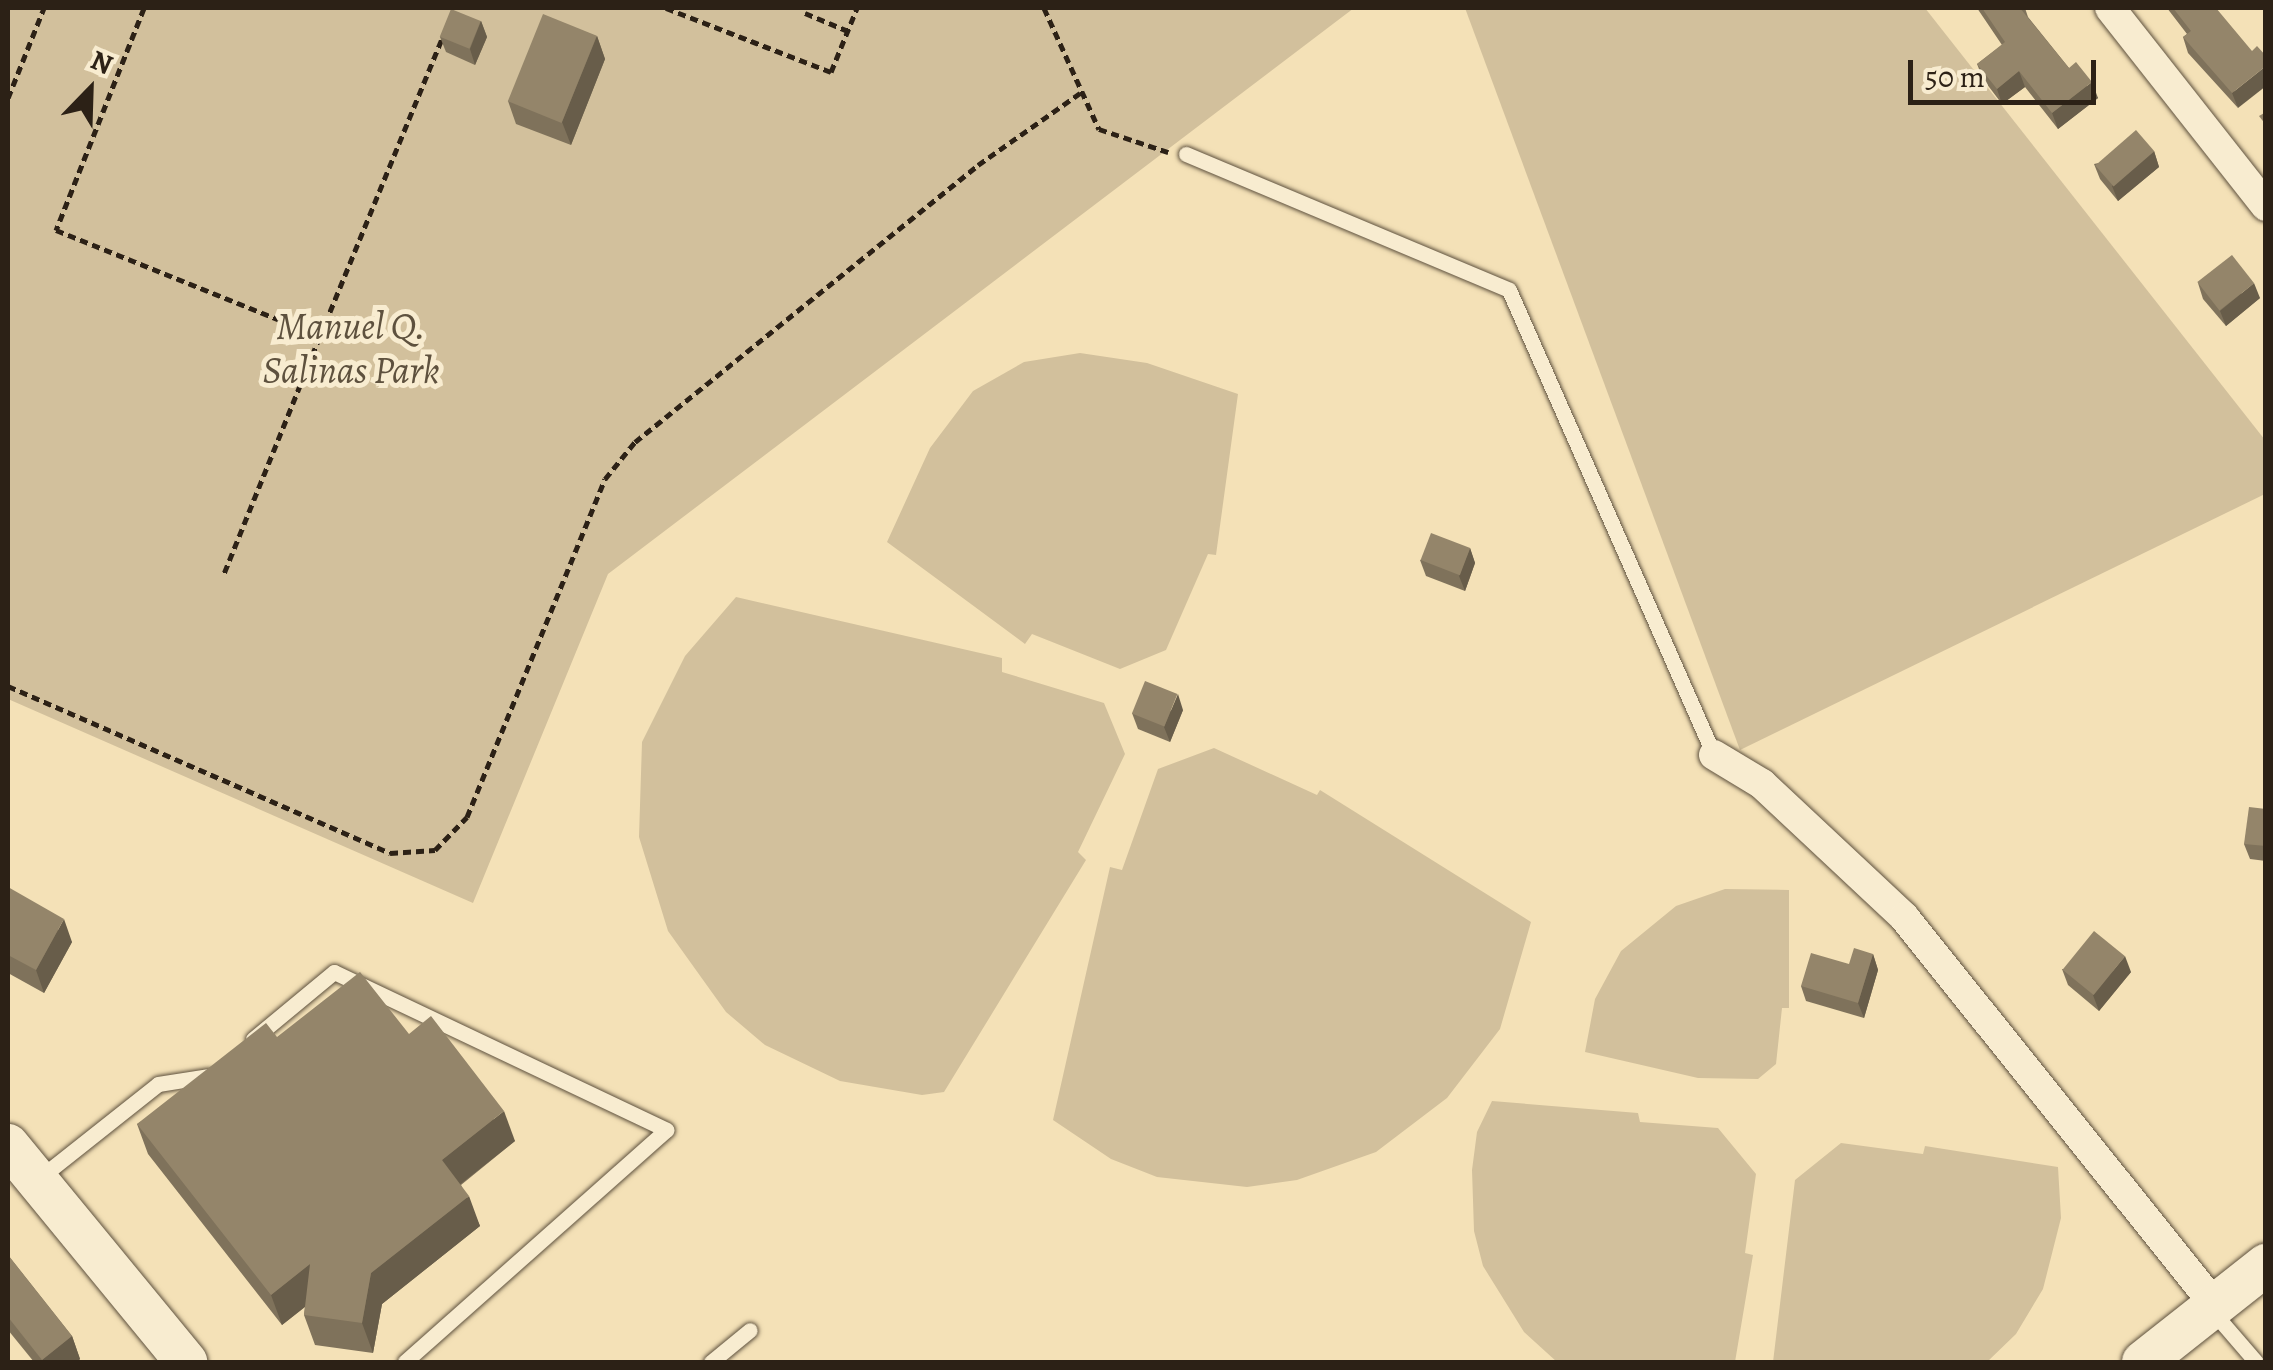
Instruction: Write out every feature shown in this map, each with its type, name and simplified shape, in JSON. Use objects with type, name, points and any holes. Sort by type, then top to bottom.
[{"type":"main road","points":[[8,1145],[186,1362]]},
{"type":"main road","points":[[2154,1359],[2266,1265]]},
{"type":"street","points":[[2110,8],[2266,206]]},
{"type":"street","points":[[1714,755],[1762,784],[1904,917],[2213,1307]]},
{"type":"lane","points":[[1186,154],[1509,290],[1714,755]]},
{"type":"lane","points":[[35,1181],[158,1084],[202,1082],[334,972],[666,1130],[406,1362]]},
{"type":"lane","points":[[2213,1307],[2256,1362]]},
{"type":"lane","points":[[711,1362],[750,1330]]},
{"type":"path","points":[[8,98],[44,8]]},
{"type":"path","points":[[144,8],[56,230],[320,336]]},
{"type":"path","points":[[666,8],[830,72],[857,8]]},
{"type":"path","points":[[1033,8],[1044,10],[1099,129],[1186,154]]},
{"type":"path","points":[[804,13],[848,31]]},
{"type":"path","points":[[223,576],[447,26]]},
{"type":"path","points":[[8,686],[390,853],[434,850],[467,817],[605,480],[635,442],[978,165],[1080,93]]},
{"type":"green space","name":"Manuel Q. Salinas Park","points":[[8,8],[1354,8],[608,574],[473,903],[8,699]]},
{"type":"green space","points":[[1465,8],[1925,8],[2265,440],[2265,494],[1740,750]]},
{"type":"green space","points":[[1080,353],[1147,363],[1238,394],[1216,555],[1208,554],[1166,650],[1120,669],[1032,634],[1025,644],[887,542],[930,448],[973,391],[1024,362]]},
{"type":"green space","points":[[736,597],[1002,658],[1002,672],[1104,703],[1125,754],[1078,852],[1086,860],[944,1092],[922,1095],[840,1081],[765,1045],[726,1012],[668,931],[639,837],[642,742],[685,656]]},
{"type":"green space","points":[[1214,748],[1317,795],[1320,790],[1531,922],[1500,1029],[1447,1098],[1376,1152],[1297,1180],[1247,1187],[1157,1177],[1111,1159],[1053,1120],[1110,867],[1122,870],[1158,769]]},
{"type":"green space","points":[[1725,889],[1789,890],[1789,1008],[1782,1008],[1776,1064],[1758,1079],[1698,1078],[1585,1052],[1595,999],[1621,951],[1676,906]]},
{"type":"green space","points":[[1492,1101],[1638,1113],[1640,1122],[1718,1128],[1756,1174],[1745,1253],[1753,1255],[1735,1362],[1557,1362],[1524,1332],[1483,1266],[1474,1231],[1472,1170],[1477,1132]]},
{"type":"green space","points":[[1841,1143],[1923,1154],[1925,1146],[2058,1167],[2061,1218],[2043,1289],[2016,1334],[1987,1362],[1773,1362],[1795,1180]]},
{"type":"building","points":[[1982,8],[2020,8],[2069,68],[2076,62],[2092,82],[2052,113],[2019,71],[1997,89],[1977,64],[2005,42]]},
{"type":"building","points":[[2173,8],[2216,8],[2252,51],[2257,46],[2266,56],[2266,66],[2232,93],[2183,37],[2191,31]]},
{"type":"building","points":[[451,9],[481,21],[469,49],[440,37]]},
{"type":"building","points":[[543,14],[597,36],[562,123],[508,101]]},
{"type":"building","points":[[2136,130],[2154,151],[2114,187],[2095,165]]},
{"type":"building","points":[[2232,255],[2254,283],[2219,310],[2197,282]]},
{"type":"building","points":[[1431,533],[1470,548],[1460,575],[1421,560]]},
{"type":"building","points":[[1145,681],[1177,694],[1164,727],[1132,713]]},
{"type":"building","points":[[2249,807],[2266,809],[2266,846],[2244,844]]},
{"type":"building","points":[[8,887],[64,919],[36,970],[8,955]]},
{"type":"building","points":[[2094,931],[2125,956],[2094,995],[2063,970]]},
{"type":"building","points":[[1854,948],[1873,954],[1858,1003],[1801,986],[1811,953],[1849,964]]},
{"type":"building","points":[[360,972],[409,1034],[431,1016],[504,1111],[442,1160],[469,1196],[371,1273],[362,1323],[304,1315],[310,1264],[271,1295],[137,1124],[266,1023],[277,1037]]},
{"type":"building","points":[[8,1255],[72,1336],[42,1360],[8,1317]]}]
